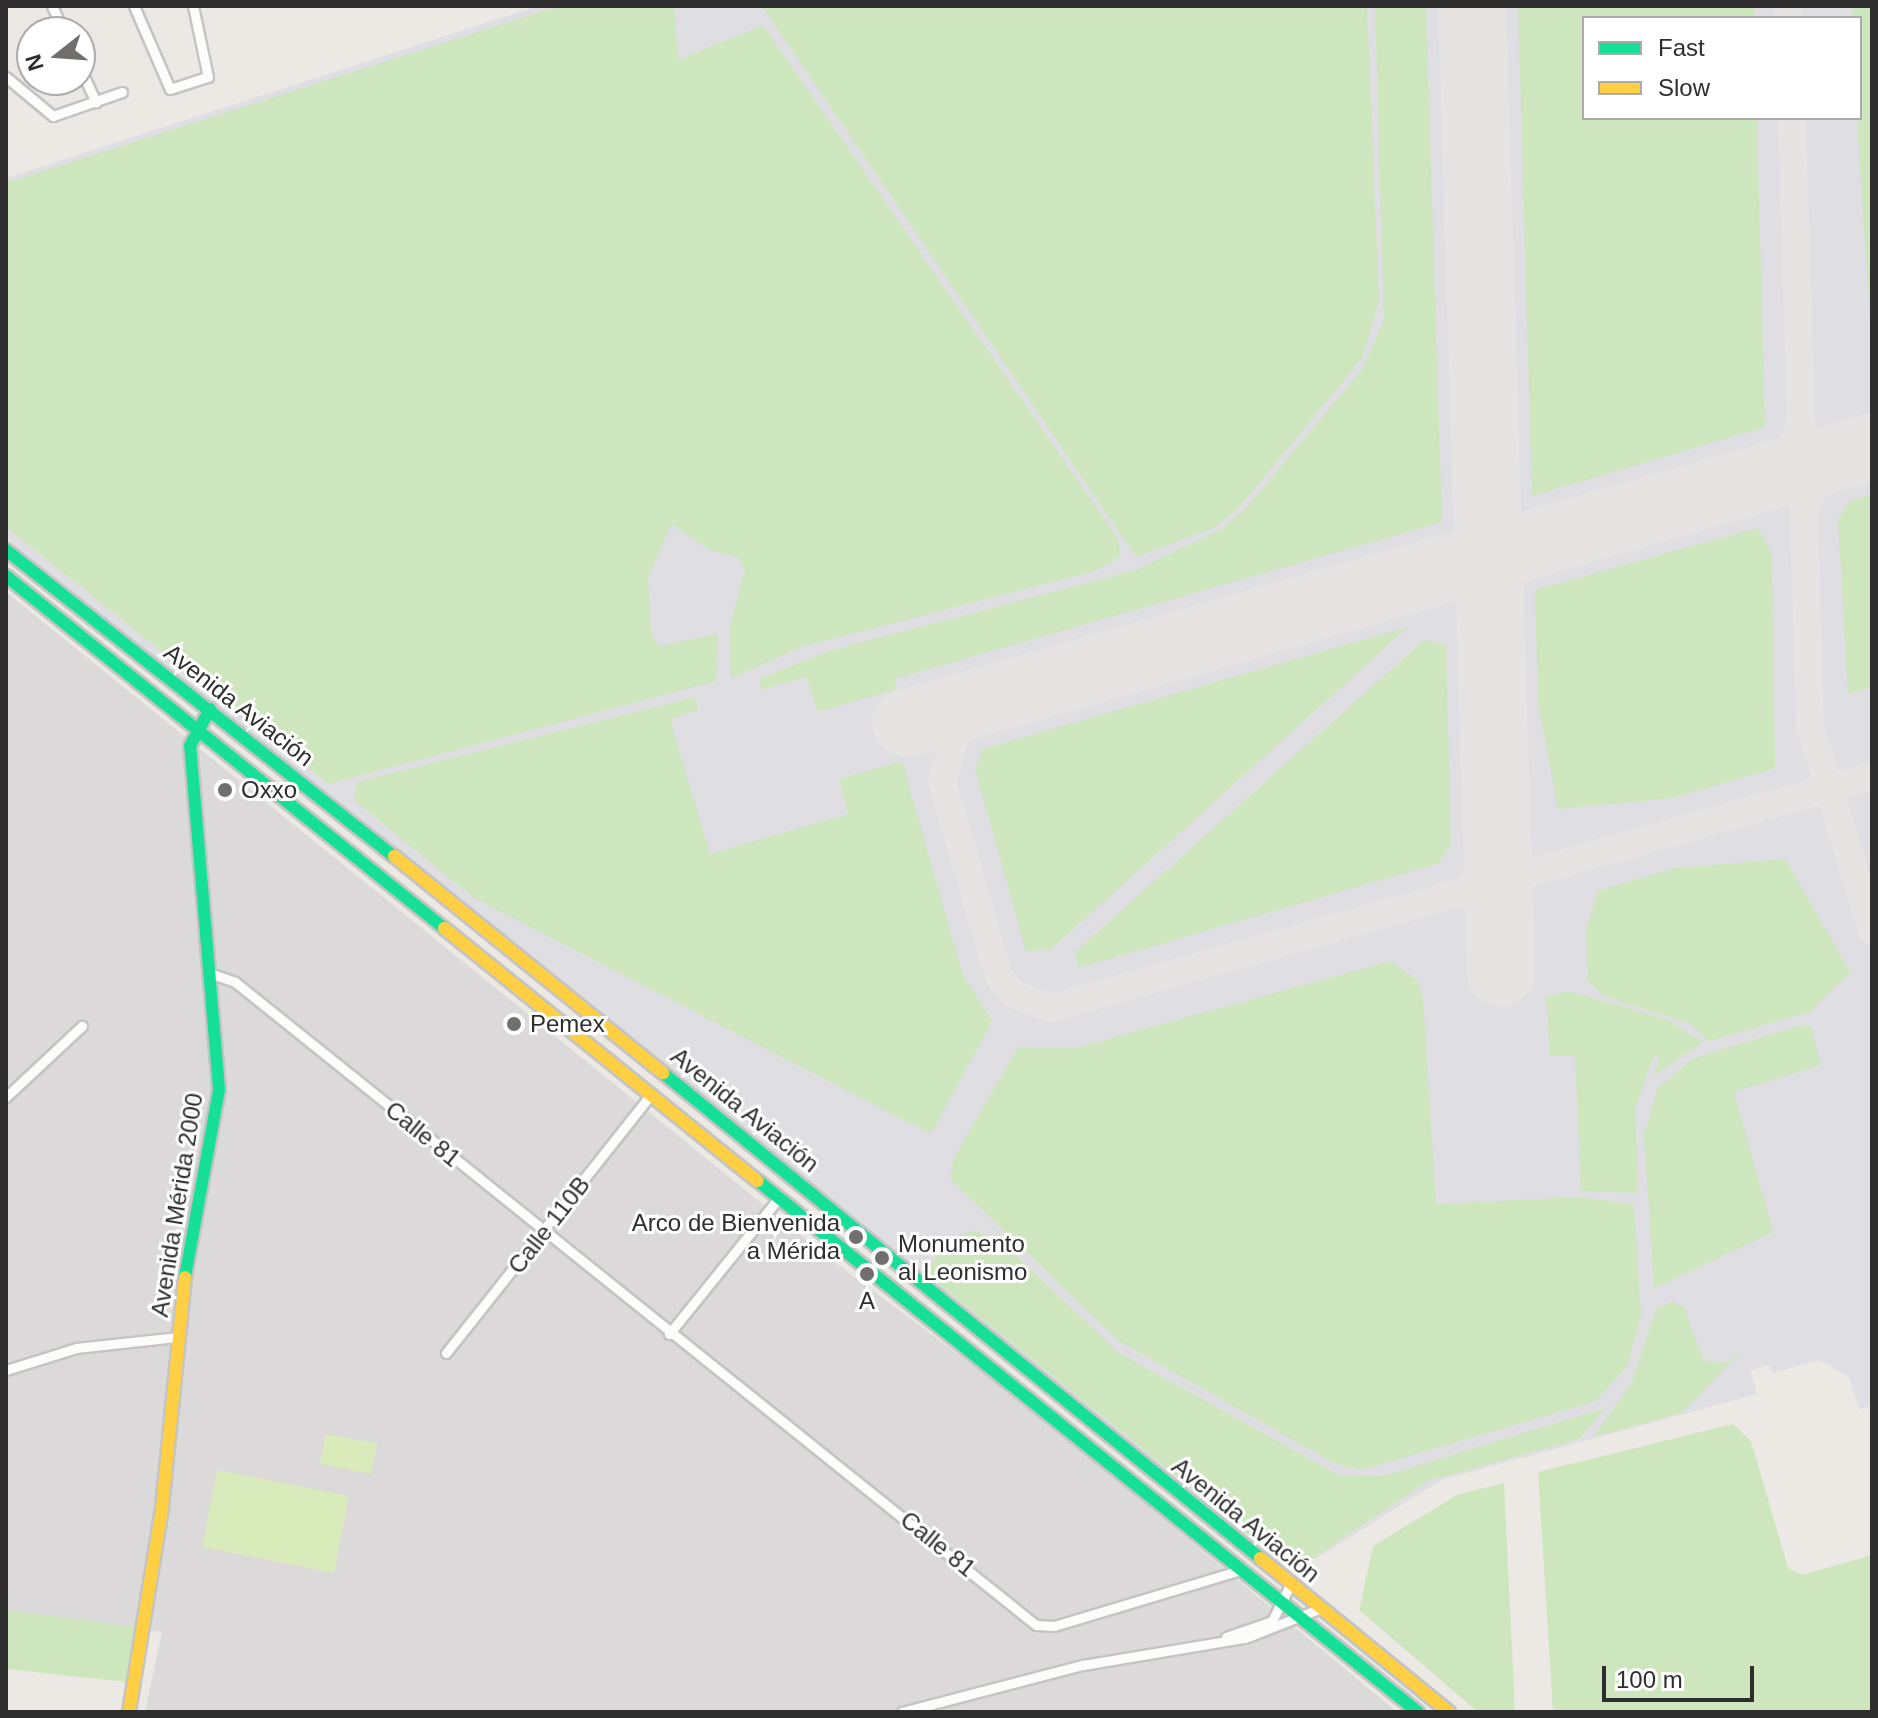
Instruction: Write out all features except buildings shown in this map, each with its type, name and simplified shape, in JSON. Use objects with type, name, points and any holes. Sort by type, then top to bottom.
[{"type":"main road","name":"Avenida Aviación","points":[[6,550],[210,709],[1449,1712]]},
{"type":"main road","name":"Avenida Aviación","points":[[6,576],[1418,1712]]},
{"type":"main road","points":[[195,729],[210,709]]},
{"type":"main road","name":"Avenida Mérida 2000","points":[[129,1712],[162,1508],[178,1337],[219,1089],[195,729]]},
{"type":"street","points":[[134,6],[170,89],[208,77],[193,6]]},
{"type":"street","points":[[6,77],[53,116],[122,92]]},
{"type":"street","points":[[93,96],[96,103]]},
{"type":"street","name":"Calle 81","points":[[209,973],[235,982],[669,1334],[1044,1628],[1241,1570]]},
{"type":"street","points":[[6,1097],[82,1026]]},
{"type":"street","name":"Calle 110B","points":[[446,1353],[545,1232],[651,1094]]},
{"type":"street","points":[[669,1334],[778,1199]]},
{"type":"street","points":[[6,1370],[76,1348],[178,1337]]},
{"type":"street","points":[[1215,1642],[1272,1621],[1290,1585]]},
{"type":"street","points":[[902,1712],[1083,1665],[1215,1642],[1302,1619],[1319,1609]]},
{"type":"shaded area","points":[[538,6],[1872,6],[1872,1406],[1859,1409],[1849,1377],[1819,1360],[1773,1373],[1769,1365],[1750,1371],[1757,1394],[1441,1480],[1309,1563],[1281,1564],[6,538],[6,178]]},
{"type":"shaded area","points":[[6,592],[833,1261],[1025,1404],[1397,1712],[145,1712],[162,1632],[6,1612]]},
{"type":"green space","points":[[559,6],[674,6],[678,60],[763,25],[1118,539],[1120,556],[1098,570],[801,647],[731,678],[729,629],[745,570],[738,557],[712,551],[671,524],[648,578],[651,633],[658,646],[718,634],[716,681],[328,784],[6,527],[6,183]]},
{"type":"green space","points":[[762,6],[1367,6],[1379,301],[1362,358],[1236,511],[1213,528],[1136,557]]},
{"type":"green space","points":[[1375,6],[1426,6],[1442,522],[894,679],[896,689],[818,712],[806,677],[761,690],[759,679],[829,651],[1136,570],[1224,528],[1247,507],[1363,368],[1384,319]]},
{"type":"green space","points":[[1518,6],[1754,6],[1755,16],[1582,16],[1582,120],[1757,120],[1765,427],[1532,496]]},
{"type":"green space","points":[[1852,6],[1872,6],[1872,351],[1857,120],[1862,120],[1862,16],[1853,16]]},
{"type":"green space","points":[[1872,494],[1872,687],[1848,694],[1838,520],[1850,501]]},
{"type":"green space","points":[[1757,528],[1772,553],[1775,768],[1672,798],[1558,809],[1538,702],[1535,590]]},
{"type":"green space","points":[[1408,627],[1050,950],[1026,951],[975,769],[983,749]]},
{"type":"green space","points":[[1424,640],[1446,645],[1451,843],[1439,863],[1078,968],[1075,952]]},
{"type":"green space","points":[[695,697],[698,710],[670,719],[710,854],[848,814],[839,779],[902,761],[963,975],[992,1021],[931,1134],[474,898],[355,801],[357,782]]},
{"type":"green space","points":[[1785,859],[1850,972],[1809,1012],[1709,1041],[1689,1023],[1603,996],[1588,981],[1586,931],[1598,891],[1675,868]]},
{"type":"green space","points":[[1391,961],[1417,980],[1423,998],[1436,1204],[1579,1197],[1634,1204],[1641,1315],[1627,1366],[1596,1401],[1361,1470],[1333,1463],[1119,1341],[950,1179],[953,1159],[1018,1047],[1079,1047]]},
{"type":"green space","points":[[1568,991],[1666,1019],[1703,1042],[1653,1076],[1660,1058],[1654,1055],[1636,1107],[1637,1193],[1581,1191],[1575,1056],[1550,1056],[1546,997]]},
{"type":"green space","points":[[1802,1025],[1811,1027],[1821,1065],[1734,1092],[1773,1232],[1654,1288],[1644,1135],[1657,1089],[1692,1059]]},
{"type":"green space","points":[[972,1231],[998,1238],[1119,1353],[1339,1475],[1384,1476],[1605,1408],[1579,1439],[1428,1481],[1309,1561],[1285,1564],[927,1275],[943,1241]]},
{"type":"green space","points":[[1673,1301],[1684,1308],[1704,1362],[1725,1363],[1742,1350],[1682,1413],[1593,1437],[1631,1384],[1656,1309]]},
{"type":"green space","points":[[1733,1424],[1751,1441],[1788,1568],[1802,1575],[1872,1555],[1872,1712],[1553,1712],[1538,1472]]},
{"type":"green space","points":[[325,1434],[377,1443],[371,1474],[320,1464]]},
{"type":"green space","points":[[217,1470],[349,1496],[334,1573],[202,1547]]},
{"type":"green space","points":[[1504,1483],[1515,1712],[1478,1712],[1359,1610],[1373,1546],[1457,1495]]},
{"type":"green space","points":[[6,1610],[138,1627],[127,1682],[6,1669]]},
{"type":"taxiway","points":[[1788,6],[1789,16]]},
{"type":"taxiway","points":[[1792,120],[1810,726],[1872,930]]},
{"type":"taxiway","points":[[1758,479],[1784,459],[1798,429]]},
{"type":"taxiway","points":[[1807,506],[1820,475],[1850,453]]},
{"type":"taxiway","points":[[998,697],[958,728],[942,781],[999,977],[1016,995],[1051,1008],[1872,776]]},
{"type":"taxiway","points":[[1464,893],[1486,870],[1497,834]]},
{"type":"runway","points":[[1472,6],[1501,973]]},
{"type":"runway","points":[[906,723],[1872,447]]},
{"type":"traffic: fast","points":[[6,550],[394,856]]},
{"type":"traffic: fast","points":[[6,576],[444,928]]},
{"type":"traffic: fast","points":[[185,1277],[219,1089],[190,746],[210,709]]},
{"type":"traffic: fast","points":[[663,1073],[1260,1558]]},
{"type":"traffic: fast","points":[[758,1181],[1418,1712]]},
{"type":"traffic: slow","points":[[394,856],[663,1073]]},
{"type":"traffic: slow","points":[[444,928],[758,1181]]},
{"type":"traffic: slow","points":[[129,1712],[162,1508],[185,1277]]},
{"type":"traffic: slow","points":[[1260,1558],[1449,1712]]},
{"type":"place","name":"Oxxo","points":[[225,790]]},
{"type":"place","name":"Pemex","points":[[514,1024]]},
{"type":"place","name":"Arco de Bienvenida a Mérida","points":[[856,1237]]},
{"type":"place","name":"Monumento al Leonismo","points":[[882,1258]]},
{"type":"place","name":"A","points":[[867,1274]]}]
